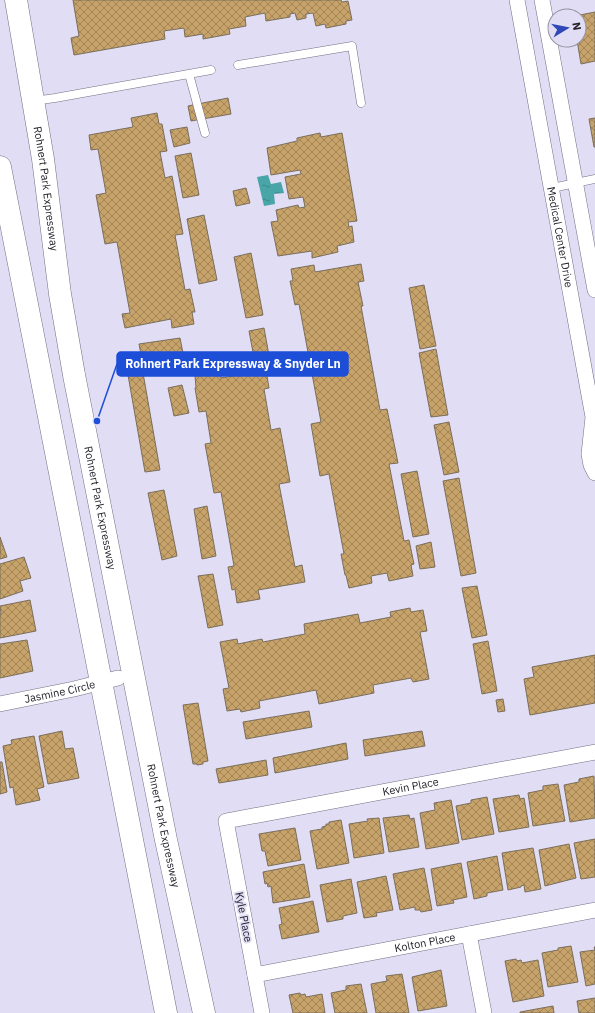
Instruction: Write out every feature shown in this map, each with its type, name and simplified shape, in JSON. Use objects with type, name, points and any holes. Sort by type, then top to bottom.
[{"type":"main road","name":"Rohnert Park Expressway","points":[[16,0],[43,159],[60,294],[76,382],[166,840],[204,1013]]},
{"type":"main road","points":[[0,167],[110,680],[166,1013]]},
{"type":"street","name":"Medical Center Drive","points":[[517,0],[593,417],[589,454],[595,473]]},
{"type":"street","points":[[542,0],[595,290]]},
{"type":"street","name":"Jasmine Circle","points":[[0,704],[110,680]]},
{"type":"street","name":"Kevin Place","points":[[226,821],[595,752]]},
{"type":"street","name":"Kyle Place","points":[[226,821],[262,1013]]},
{"type":"street","name":"Kolton Place","points":[[255,975],[595,910]]},
{"type":"street","points":[[469,934],[484,1013]]},
{"type":"lane","points":[[238,65],[352,46],[361,103]]},
{"type":"lane","points":[[33,101],[211,70]]},
{"type":"lane","points":[[189,74],[206,133]]},
{"type":"lane","points":[[552,188],[595,179]]},
{"type":"water","points":[[268,175],[271,184],[281,182],[284,193],[274,194],[275,204],[264,206],[257,177]]},
{"type":"building","points":[[73,0],[341,0],[342,2],[348,1],[352,20],[346,21],[346,24],[326,28],[325,24],[316,26],[313,13],[306,14],[306,18],[297,20],[295,13],[290,14],[290,17],[266,21],[265,13],[245,17],[246,26],[229,29],[230,34],[203,39],[203,34],[185,37],[184,28],[164,31],[165,39],[74,55],[71,38],[79,36]]},
{"type":"building","points":[[595,12],[595,61],[581,64],[578,48],[587,48],[587,14]]},
{"type":"building","points":[[228,98],[231,114],[191,121],[188,106]]},
{"type":"building","points":[[157,113],[159,124],[162,124],[167,151],[160,152],[165,178],[172,176],[183,234],[175,235],[185,290],[190,289],[195,312],[192,312],[194,324],[172,328],[171,319],[125,328],[122,314],[130,313],[117,242],[105,244],[96,195],[106,193],[98,149],[91,150],[89,135],[133,127],[131,118]]},
{"type":"building","points":[[595,118],[595,147],[594,147],[589,119]]},
{"type":"building","points":[[187,127],[190,143],[174,147],[170,130]]},
{"type":"building","points":[[320,133],[321,137],[342,133],[357,221],[348,222],[349,227],[352,226],[354,242],[337,246],[338,252],[312,258],[312,251],[278,256],[271,222],[278,221],[276,210],[298,205],[299,208],[305,207],[303,197],[289,199],[285,177],[301,174],[300,170],[271,175],[267,148],[297,141],[297,138]]},
{"type":"building","points":[[191,153],[199,195],[183,198],[175,156]]},
{"type":"building","points":[[246,188],[250,203],[236,206],[233,191]]},
{"type":"building","points":[[204,215],[217,280],[199,284],[187,219]]},
{"type":"building","points":[[251,253],[263,315],[246,318],[234,257]]},
{"type":"building","points":[[361,264],[364,281],[358,282],[363,306],[361,306],[380,410],[387,409],[398,463],[389,464],[404,541],[409,540],[414,564],[411,565],[413,576],[389,581],[387,573],[371,576],[372,583],[349,588],[341,554],[344,554],[329,474],[320,476],[311,424],[321,422],[299,304],[295,305],[290,281],[293,281],[291,269],[314,265],[315,272]]},
{"type":"building","points":[[424,285],[436,346],[420,349],[409,288]]},
{"type":"building","points":[[264,328],[270,361],[255,363],[249,331]]},
{"type":"building","points":[[180,338],[183,353],[142,360],[139,344]]},
{"type":"building","points":[[436,349],[448,415],[431,417],[419,353]]},
{"type":"building","points":[[266,370],[269,388],[264,389],[271,430],[280,428],[290,482],[279,484],[295,567],[302,565],[305,582],[258,590],[260,599],[237,603],[235,589],[232,590],[228,567],[234,566],[221,492],[214,493],[205,444],[211,443],[206,411],[199,412],[195,388],[195,376],[220,372],[221,378]]},
{"type":"building","points":[[143,373],[160,470],[145,472],[128,375]]},
{"type":"building","points":[[182,385],[189,413],[174,416],[168,388]]},
{"type":"building","points":[[449,422],[459,472],[444,475],[434,425]]},
{"type":"building","points":[[417,471],[429,534],[413,537],[401,474]]},
{"type":"building","points":[[459,478],[476,573],[461,576],[443,481]]},
{"type":"building","points":[[164,490],[177,556],[162,560],[148,493]]},
{"type":"building","points":[[207,506],[216,556],[202,559],[194,509]]},
{"type":"building","points":[[0,537],[7,557],[0,559]]},
{"type":"building","points":[[431,542],[435,567],[420,569],[416,546]]},
{"type":"building","points":[[24,557],[31,578],[20,581],[23,591],[0,599],[0,564]]},
{"type":"building","points":[[213,574],[223,625],[208,628],[198,576]]},
{"type":"building","points":[[477,586],[487,635],[472,638],[462,588]]},
{"type":"building","points":[[30,600],[36,631],[0,638],[0,606]]},
{"type":"building","points":[[410,608],[411,612],[423,610],[427,631],[420,632],[429,679],[413,682],[411,678],[373,685],[374,693],[319,704],[316,690],[259,701],[260,708],[241,712],[240,709],[227,711],[223,689],[229,688],[220,642],[237,639],[238,644],[262,639],[263,642],[305,634],[304,624],[358,614],[360,623],[391,617],[390,612]]},
{"type":"building","points":[[27,640],[33,671],[0,678],[0,644]]},
{"type":"building","points":[[488,641],[497,691],[482,694],[473,644]]},
{"type":"building","points":[[595,655],[595,703],[530,715],[524,679],[534,677],[532,667]]},
{"type":"building","points":[[503,699],[505,711],[498,712],[496,700]]},
{"type":"building","points":[[198,703],[208,761],[197,765],[193,764],[183,705]]},
{"type":"building","points":[[309,711],[312,727],[246,739],[243,722]]},
{"type":"building","points":[[62,731],[65,749],[73,748],[79,778],[48,784],[39,736]]},
{"type":"building","points":[[422,731],[425,746],[365,756],[363,740]]},
{"type":"building","points":[[34,736],[44,787],[37,789],[40,800],[16,805],[13,787],[10,788],[3,746],[12,744],[11,740]]},
{"type":"building","points":[[346,743],[348,759],[275,773],[273,758]]},
{"type":"building","points":[[266,760],[268,775],[219,783],[216,769]]},
{"type":"building","points":[[0,762],[2,762],[7,792],[0,794]]},
{"type":"building","points":[[594,776],[595,818],[570,822],[564,785],[579,782],[579,779]]},
{"type":"building","points":[[558,784],[565,821],[533,826],[528,793],[543,790],[543,786]]},
{"type":"building","points":[[519,795],[520,799],[524,798],[529,827],[499,832],[493,799]]},
{"type":"building","points":[[487,797],[494,834],[462,840],[456,806],[471,803],[471,800]]},
{"type":"building","points":[[451,800],[459,843],[426,849],[420,813],[435,810],[434,803]]},
{"type":"building","points":[[409,815],[410,819],[414,818],[419,847],[389,852],[383,818]]},
{"type":"building","points":[[379,818],[384,853],[354,858],[349,824],[368,821],[367,819]]},
{"type":"building","points":[[341,820],[349,863],[317,869],[310,831],[322,829],[322,827],[326,826],[326,824],[329,824],[329,822]]},
{"type":"building","points":[[295,828],[301,860],[268,866],[265,851],[262,851],[259,834]]},
{"type":"building","points":[[595,839],[595,877],[581,879],[574,843]]},
{"type":"building","points":[[569,844],[576,878],[545,886],[539,850]]},
{"type":"building","points":[[533,848],[541,889],[525,892],[524,885],[508,890],[502,853]]},
{"type":"building","points":[[497,856],[503,890],[487,893],[487,896],[474,899],[467,862]]},
{"type":"building","points":[[461,863],[467,897],[453,900],[454,903],[437,906],[431,869]]},
{"type":"building","points":[[304,864],[310,897],[273,903],[271,886],[268,887],[267,883],[265,884],[263,872]]},
{"type":"building","points":[[424,868],[432,910],[421,912],[420,910],[415,910],[415,907],[400,910],[393,874]]},
{"type":"building","points":[[386,876],[393,910],[376,913],[377,916],[364,918],[357,882]]},
{"type":"building","points":[[351,879],[357,913],[343,916],[343,919],[327,922],[320,885]]},
{"type":"building","points":[[313,901],[319,932],[282,939],[279,925],[282,924],[279,908]]},
{"type":"building","points":[[571,946],[578,982],[548,987],[542,953]]},
{"type":"building","points":[[595,950],[595,984],[586,986],[580,952]]},
{"type":"building","points":[[516,959],[517,961],[521,960],[522,963],[538,960],[544,996],[513,1002],[505,961]]},
{"type":"building","points":[[441,970],[447,1006],[418,1011],[412,977]]},
{"type":"building","points":[[402,974],[409,1013],[376,1013],[371,984],[387,981],[386,976]]},
{"type":"building","points":[[361,984],[367,1013],[335,1013],[331,993],[346,990],[346,986]]},
{"type":"building","points":[[300,993],[301,995],[305,994],[306,997],[322,994],[325,1013],[293,1013],[289,995]]},
{"type":"building","points":[[595,998],[595,1013],[579,1013],[577,1001]]},
{"type":"building","points":[[553,1006],[554,1013],[520,1013],[520,1012]]},
{"type":"place","name":"Rohnert Park Expressway & Snyder Ln","points":[[97,421]]}]
